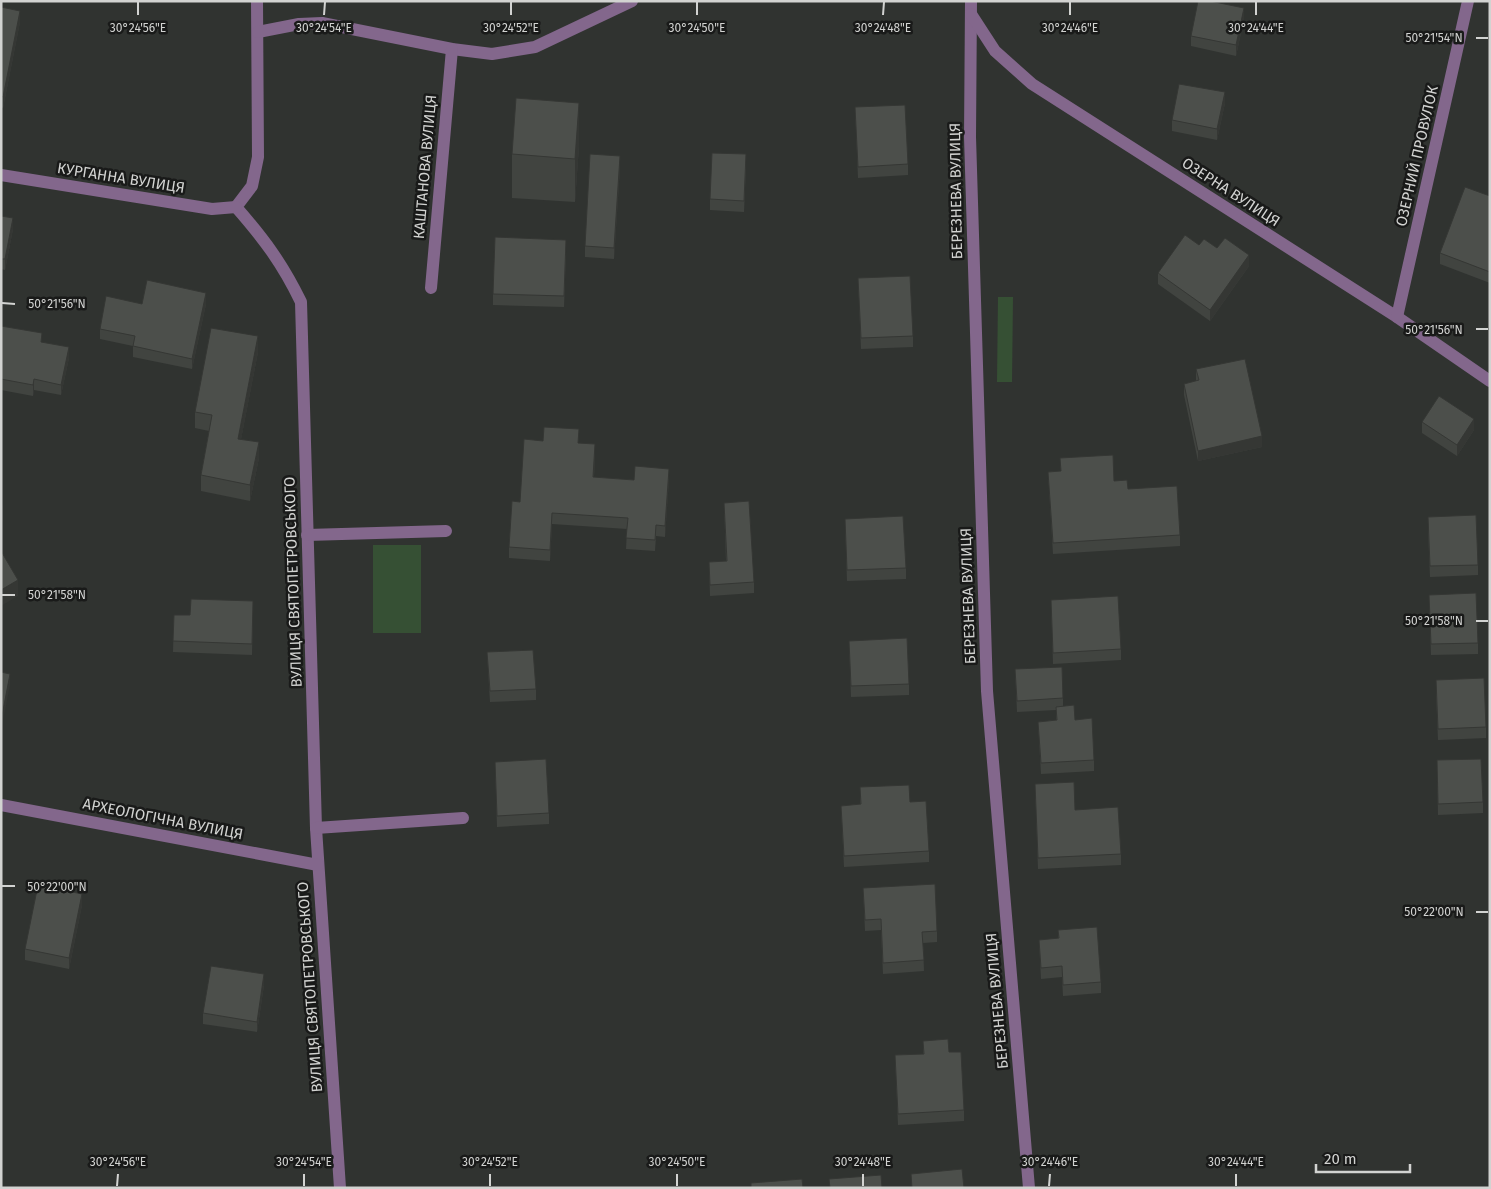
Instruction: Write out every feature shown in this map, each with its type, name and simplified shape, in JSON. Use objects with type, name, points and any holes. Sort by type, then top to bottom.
[{"type":"street","points":[[236,207],[252,186],[258,157],[257,1]]},
{"type":"street","points":[[258,32],[299,24],[322,23],[452,49],[492,54],[535,47],[632,1]]},
{"type":"street","name":"ОЗЕРНИЙ ПРОВУЛОК","points":[[1396,317],[1468,1]]},
{"type":"street","name":"ОЗЕРНА ВУЛИЦЯ","points":[[971,8],[995,52],[1032,84],[1396,317],[1490,381]]},
{"type":"street","name":"БЕРЕЗНЕВА ВУЛИЦЯ","points":[[971,8],[970,137],[987,691],[1029,1188]]},
{"type":"street","name":"КАШТАНОВА ВУЛИЦЯ","points":[[431,288],[452,49]]},
{"type":"street","name":"КУРГАННА ВУЛИЦЯ","points":[[1,174],[212,209],[236,207]]},
{"type":"street","name":"ВУЛИЦЯ СВЯТОПЕТРОВСЬКОГО","points":[[236,207],[271,247],[287,272],[301,302],[316,828],[340,1188]]},
{"type":"street","points":[[308,535],[446,531]]},
{"type":"street","name":"АРХЕОЛОГІЧНА ВУЛИЦЯ","points":[[1,805],[318,865]]},
{"type":"street","points":[[316,828],[463,818]]},
{"type":"green space","points":[[998,297],[1013,297],[1012,382],[997,382]]},
{"type":"green space","points":[[373,545],[421,545],[421,633],[373,633]]},
{"type":"building","points":[[1198,1],[1210,1],[1244,8],[1236,45],[1191,36]]},
{"type":"building","points":[[1,7],[20,11],[3,97],[1,96]]},
{"type":"building","points":[[1179,84],[1225,92],[1217,129],[1172,120]]},
{"type":"building","points":[[516,98],[579,103],[575,159],[512,154]]},
{"type":"building","points":[[905,105],[908,164],[858,167],[855,107]]},
{"type":"building","points":[[712,153],[746,154],[744,201],[710,199]]},
{"type":"building","points":[[590,154],[620,156],[614,248],[585,246]]},
{"type":"building","points":[[1465,187],[1490,196],[1490,272],[1440,253]]},
{"type":"building","points":[[1,216],[13,218],[5,259],[1,259]]},
{"type":"building","points":[[1185,235],[1199,245],[1204,239],[1217,248],[1225,238],[1249,255],[1210,310],[1158,273]]},
{"type":"building","points":[[495,237],[566,240],[564,296],[493,294]]},
{"type":"building","points":[[910,276],[913,336],[861,338],[858,278]]},
{"type":"building","points":[[147,280],[206,293],[192,359],[133,346],[135,336],[100,329],[106,296],[142,304]]},
{"type":"building","points":[[1,326],[42,333],[41,342],[69,347],[61,385],[34,379],[33,385],[1,379]]},
{"type":"building","points":[[211,328],[258,336],[238,439],[259,442],[250,485],[201,475],[212,415],[195,412]]},
{"type":"building","points":[[1245,359],[1262,436],[1198,451],[1184,384],[1199,380],[1196,369]]},
{"type":"building","points":[[1439,396],[1474,419],[1457,445],[1422,422]]},
{"type":"building","points":[[544,427],[579,429],[578,443],[595,444],[593,477],[634,480],[635,466],[669,469],[665,526],[656,525],[655,540],[626,538],[628,518],[552,513],[550,550],[509,547],[512,501],[520,502],[524,439],[543,441]]},
{"type":"building","points":[[1113,455],[1114,481],[1127,480],[1128,489],[1177,486],[1180,535],[1053,543],[1048,472],[1061,471],[1060,458]]},
{"type":"building","points":[[749,501],[754,582],[710,585],[709,562],[727,561],[724,503]]},
{"type":"building","points":[[1476,515],[1478,565],[1430,566],[1428,517]]},
{"type":"building","points":[[903,516],[906,568],[847,570],[845,519]]},
{"type":"building","points":[[1,551],[18,580],[1,590]]},
{"type":"building","points":[[1476,593],[1478,643],[1431,644],[1429,595]]},
{"type":"building","points":[[1118,596],[1121,649],[1053,653],[1051,600]]},
{"type":"building","points":[[191,599],[253,601],[252,644],[173,641],[174,615],[190,615]]},
{"type":"building","points":[[907,638],[909,684],[851,686],[849,641]]},
{"type":"building","points":[[533,650],[536,689],[490,691],[487,652]]},
{"type":"building","points":[[1062,667],[1063,698],[1017,701],[1015,669]]},
{"type":"building","points":[[1,672],[10,674],[1,721]]},
{"type":"building","points":[[1484,678],[1486,727],[1438,729],[1436,680]]},
{"type":"building","points":[[1074,705],[1075,720],[1092,718],[1094,760],[1041,763],[1038,722],[1057,720],[1056,707]]},
{"type":"building","points":[[546,759],[549,813],[497,816],[495,762]]},
{"type":"building","points":[[1481,759],[1483,802],[1438,804],[1437,760]]},
{"type":"building","points":[[1074,782],[1075,810],[1118,807],[1121,854],[1038,858],[1035,784]]},
{"type":"building","points":[[909,785],[910,802],[926,801],[929,851],[844,856],[841,806],[861,804],[860,787]]},
{"type":"building","points":[[935,884],[937,931],[922,932],[924,960],[883,963],[881,919],[865,920],[863,888]]},
{"type":"building","points":[[38,885],[82,894],[69,958],[25,949]]},
{"type":"building","points":[[1097,927],[1101,982],[1063,985],[1062,966],[1041,968],[1039,940],[1059,938],[1058,930]]},
{"type":"building","points":[[211,966],[264,974],[257,1022],[203,1013]]},
{"type":"building","points":[[948,1039],[949,1052],[961,1052],[964,1110],[898,1114],[895,1055],[924,1054],[923,1041]]},
{"type":"building","points":[[962,1169],[964,1188],[912,1188],[911,1174]]},
{"type":"building","points":[[881,1175],[882,1188],[830,1188],[829,1179]]},
{"type":"building","points":[[802,1179],[803,1188],[751,1188],[751,1183]]}]
